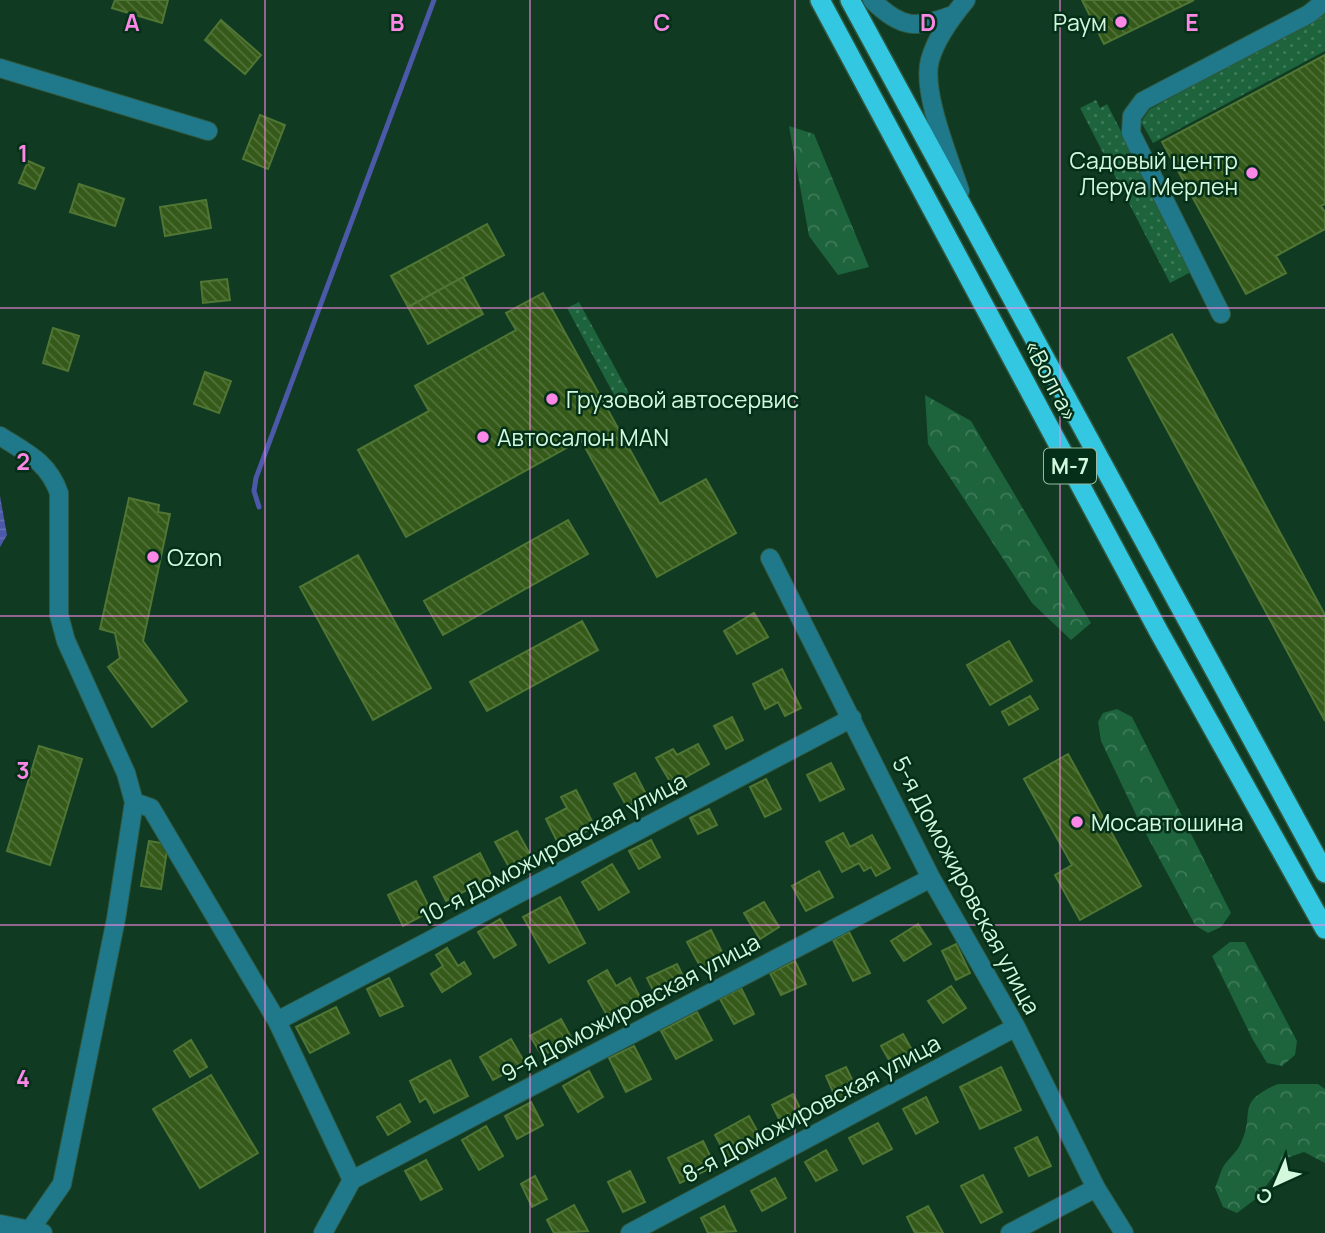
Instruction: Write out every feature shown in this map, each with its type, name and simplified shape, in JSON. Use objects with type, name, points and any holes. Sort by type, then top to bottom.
[{"type":"highway","name":"«Волга»","points":[[820,0],[1159,632],[1325,929]]},
{"type":"highway","name":"«Волга»","points":[[850,0],[1325,873]]},
{"type":"street","points":[[872,0],[888,16],[912,26],[953,15]]},
{"type":"street","points":[[966,0],[953,15],[937,42],[929,63],[929,76],[931,101],[966,212]]},
{"type":"street","points":[[1221,314],[1131,133],[1132,116],[1143,101],[1309,14],[1325,1]]},
{"type":"street","points":[[0,68],[208,131]]},
{"type":"street","points":[[0,436],[41,463],[53,477],[59,493],[59,615],[66,641],[126,773],[134,802],[113,932],[62,1184],[34,1232],[0,1224]]},
{"type":"street","name":"5-я Доможировская улица","points":[[770,558],[931,878],[1016,1027],[1096,1188],[1124,1233]]},
{"type":"street","name":"10-я Доможировская улица","points":[[276,1021],[852,718]]},
{"type":"street","points":[[134,802],[151,808],[276,1021],[352,1180],[323,1233]]},
{"type":"street","name":"9-я Доможировская улица","points":[[352,1180],[931,878]]},
{"type":"street","name":"8-я Доможировская улица","points":[[630,1233],[1016,1027]]},
{"type":"street","points":[[1010,1233],[1096,1188]]},
{"type":"green space","points":[[1325,13],[1325,51],[1153,143],[1141,122],[1150,109]]},
{"type":"green space","points":[[1096,100],[1100,108],[1107,104],[1193,271],[1170,283],[1080,108]]},
{"type":"green space","points":[[789,126],[814,134],[869,267],[838,275],[809,236]]},
{"type":"green space","points":[[579,302],[630,395],[618,402],[567,308]]},
{"type":"green space","points":[[925,395],[971,421],[1091,623],[1071,640],[1032,603],[928,444]]},
{"type":"green space","points":[[1117,709],[1132,717],[1231,913],[1221,927],[1208,933],[1195,925],[1138,819],[1101,741],[1098,722],[1103,713]]},
{"type":"green space","points":[[1230,942],[1245,942],[1297,1041],[1295,1055],[1282,1066],[1267,1063],[1212,956]]},
{"type":"green space","points":[[1278,1084],[1318,1084],[1325,1089],[1325,1163],[1304,1152],[1287,1158],[1257,1198],[1237,1213],[1223,1207],[1215,1188],[1223,1167],[1245,1134],[1251,1103],[1255,1097]]},
{"type":"water","points":[[0,496],[7,535],[0,547]]},
{"type":"building","points":[[115,0],[168,0],[162,23],[112,8]]},
{"type":"building","name":"Раум","points":[[1082,0],[1194,0],[1104,44]]},
{"type":"building","points":[[221,20],[261,55],[245,74],[205,40]]},
{"type":"building","name":"Садовый центр Леруа Мерлен","points":[[1325,55],[1325,204],[1321,206],[1325,212],[1325,229],[1276,256],[1286,273],[1246,294],[1162,142]]},
{"type":"building","points":[[260,115],[285,125],[268,169],[243,159]]},
{"type":"building","points":[[28,161],[44,168],[35,189],[19,183]]},
{"type":"building","points":[[79,184],[124,199],[115,226],[70,212]]},
{"type":"building","points":[[206,200],[211,228],[165,236],[160,207]]},
{"type":"building","points":[[487,224],[504,255],[408,307],[391,276]]},
{"type":"building","points":[[463,277],[483,314],[428,344],[408,307]]},
{"type":"building","points":[[227,279],[230,300],[203,303],[201,282]]},
{"type":"building","points":[[543,293],[660,504],[706,479],[736,533],[657,577],[581,440],[406,537],[358,450],[429,411],[415,386],[516,330],[506,313]]},
{"type":"building","points":[[53,328],[79,336],[68,371],[43,363]]},
{"type":"building","points":[[1172,334],[1325,615],[1325,721],[1128,358]]},
{"type":"building","points":[[205,372],[231,381],[219,413],[194,404]]},
{"type":"building","points":[[129,498],[159,505],[158,512],[170,514],[143,641],[187,701],[152,727],[108,667],[120,658],[115,633],[100,629]]},
{"type":"building","points":[[568,520],[588,554],[443,635],[424,601]]},
{"type":"building","points":[[358,555],[431,688],[373,720],[300,587]]},
{"type":"building","points":[[754,613],[768,637],[737,654],[724,631]]},
{"type":"building","points":[[582,621],[598,650],[487,711],[470,682]]},
{"type":"building","points":[[1009,641],[1032,681],[990,705],[967,665]]},
{"type":"building","points":[[782,669],[801,708],[785,716],[778,702],[765,709],[753,684]]},
{"type":"building","points":[[1030,696],[1038,709],[1009,725],[1002,712]]},
{"type":"building","points":[[732,717],[743,740],[726,749],[714,726]]},
{"type":"building","points":[[698,744],[709,764],[672,785],[656,758],[673,749],[677,755]]},
{"type":"building","points":[[39,746],[82,759],[50,865],[7,851]]},
{"type":"building","name":"Мосавтошина","points":[[1068,754],[1141,886],[1080,920],[1055,875],[1072,865],[1024,779]]},
{"type":"building","points":[[831,763],[844,789],[820,801],[807,775]]},
{"type":"building","points":[[635,773],[647,796],[627,807],[614,784]]},
{"type":"building","points":[[766,779],[781,809],[765,817],[750,787]]},
{"type":"building","points":[[576,790],[595,827],[559,845],[546,819],[567,808],[561,797]]},
{"type":"building","points":[[709,809],[717,825],[698,834],[690,818]]},
{"type":"building","points":[[517,831],[531,856],[509,867],[495,842]]},
{"type":"building","points":[[843,833],[850,847],[872,835],[890,868],[876,876],[871,867],[864,871],[859,863],[842,872],[826,842]]},
{"type":"building","points":[[651,840],[660,857],[639,869],[629,851]]},
{"type":"building","points":[[149,841],[168,844],[161,889],[141,886]]},
{"type":"building","points":[[480,853],[492,877],[446,901],[434,877]]},
{"type":"building","points":[[612,864],[629,892],[599,910],[582,882]]},
{"type":"building","points":[[819,871],[833,897],[806,911],[792,886]]},
{"type":"building","points":[[416,881],[431,911],[403,926],[388,895]]},
{"type":"building","points":[[560,897],[585,943],[549,963],[523,917]]},
{"type":"building","points":[[764,902],[779,927],[760,939],[744,913]]},
{"type":"building","points":[[500,919],[516,945],[494,958],[478,932]]},
{"type":"building","points":[[918,924],[931,944],[904,961],[891,941]]},
{"type":"building","points":[[711,930],[724,956],[701,968],[687,942]]},
{"type":"building","points":[[849,932],[870,973],[853,981],[833,940]]},
{"type":"building","points":[[956,944],[970,973],[956,980],[942,951]]},
{"type":"building","points":[[447,948],[458,966],[464,962],[471,974],[442,992],[431,974],[443,966],[436,955]]},
{"type":"building","points":[[795,961],[806,984],[781,995],[770,973]]},
{"type":"building","points":[[677,964],[685,980],[655,994],[647,978]]},
{"type":"building","points":[[607,970],[616,986],[630,978],[641,999],[608,1017],[588,981]]},
{"type":"building","points":[[389,978],[403,1006],[380,1016],[367,989]]},
{"type":"building","points":[[951,986],[966,1008],[943,1023],[928,1001]]},
{"type":"building","points":[[741,988],[754,1014],[734,1024],[720,999]]},
{"type":"building","points":[[336,1007],[349,1033],[310,1053],[296,1027]]},
{"type":"building","points":[[697,1012],[712,1040],[676,1059],[661,1031]]},
{"type":"building","points":[[561,1019],[572,1039],[542,1056],[530,1036]]},
{"type":"building","points":[[903,1034],[916,1057],[894,1069],[881,1046]]},
{"type":"building","points":[[511,1039],[525,1063],[493,1080],[480,1057]]},
{"type":"building","points":[[191,1040],[207,1067],[190,1077],[174,1051]]},
{"type":"building","points":[[634,1046],[651,1079],[626,1092],[609,1058]]},
{"type":"building","points":[[450,1060],[468,1096],[434,1113],[426,1098],[420,1102],[410,1081]]},
{"type":"building","points":[[846,1067],[858,1092],[837,1101],[826,1076]]},
{"type":"building","points":[[1001,1067],[1021,1110],[980,1129],[960,1087]]},
{"type":"building","points":[[589,1071],[603,1097],[578,1112],[563,1086]]},
{"type":"building","points":[[211,1075],[258,1153],[200,1188],[153,1109]]},
{"type":"building","points":[[793,1094],[805,1118],[784,1129],[772,1105]]},
{"type":"building","points":[[926,1097],[938,1122],[916,1134],[903,1109]]},
{"type":"building","points":[[531,1102],[543,1125],[517,1139],[505,1116]]},
{"type":"building","points":[[400,1104],[410,1122],[388,1135],[377,1117]]},
{"type":"building","points":[[749,1116],[762,1140],[728,1159],[715,1135]]},
{"type":"building","points":[[878,1123],[892,1149],[863,1164],[849,1138]]},
{"type":"building","points":[[486,1126],[503,1156],[479,1170],[462,1140]]},
{"type":"building","points":[[1037,1137],[1051,1166],[1029,1176],[1015,1148]]},
{"type":"building","points":[[703,1141],[715,1166],[680,1183],[668,1158]]},
{"type":"building","points":[[826,1150],[837,1170],[816,1181],[805,1162]]},
{"type":"building","points":[[426,1160],[442,1189],[421,1200],[405,1171]]},
{"type":"building","points":[[630,1171],[645,1202],[623,1212],[608,1182]]},
{"type":"building","points":[[983,1175],[1002,1212],[981,1223],[961,1186]]},
{"type":"building","points":[[535,1176],[547,1199],[532,1207],[521,1184]]},
{"type":"building","points":[[775,1178],[786,1198],[762,1211],[751,1191]]},
{"type":"building","points":[[574,1205],[588,1231],[554,1233],[547,1220]]},
{"type":"building","points":[[724,1206],[736,1231],[708,1233],[701,1218]]},
{"type":"building","points":[[928,1206],[943,1233],[915,1233],[907,1217]]},
{"type":"waterway","points":[[259,507],[254,491],[256,478],[434,0]]},
{"type":"place","name":"Раум","points":[[1121,22]]},
{"type":"place","name":"Садовый центр Леруа Мерлен","points":[[1252,173]]},
{"type":"place","name":"Грузовой автосервис","points":[[552,399]]},
{"type":"place","name":"Автосалон MAN","points":[[483,437]]},
{"type":"place","name":"Ozon","points":[[153,557]]},
{"type":"place","name":"Мосавтошина","points":[[1077,822]]}]
